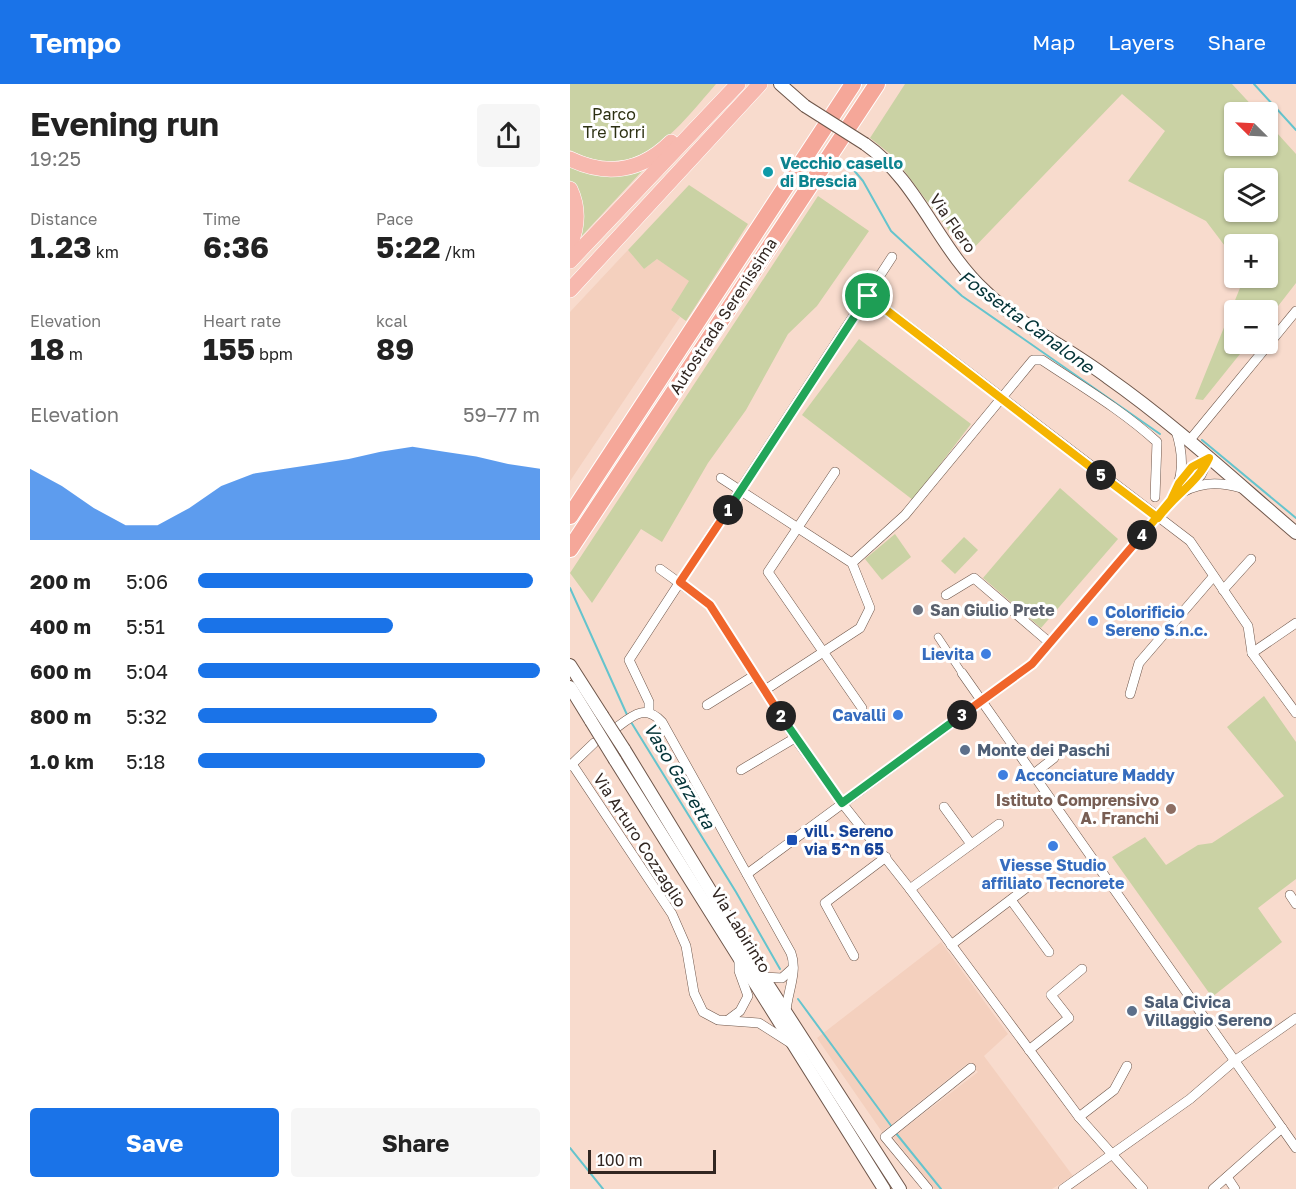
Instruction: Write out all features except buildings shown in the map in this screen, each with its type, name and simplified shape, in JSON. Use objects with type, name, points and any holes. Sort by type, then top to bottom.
[{"type":"highway","points":[[570,290],[760,84]]},
{"type":"highway","name":"Autostrada Serenissima","points":[[570,516],[853,84]]},
{"type":"highway","name":"Autostrada Serenissima","points":[[570,549],[877,84]]},
{"type":"highway","points":[[570,159],[602,170],[620,170],[648,161],[663,150],[707,104],[734,88]]},
{"type":"highway","points":[[570,261],[734,88]]},
{"type":"highway","points":[[570,189],[577,214],[575,233],[570,245]]},
{"type":"street","name":"Via Flero","points":[[780,84],[805,106],[865,144],[898,176],[967,273],[982,289],[1019,320],[1107,376],[1189,441],[1296,533]]},
{"type":"street","points":[[680,582],[892,257]]},
{"type":"street","points":[[868,296],[1190,541],[1248,626],[1252,653],[1296,714]]},
{"type":"street","points":[[1189,441],[1296,311]]},
{"type":"street","points":[[852,563],[905,515],[1033,360],[1042,360],[1138,425],[1157,442],[1155,497]]},
{"type":"street","points":[[1176,431],[1182,458],[1179,483]]},
{"type":"street","points":[[1171,500],[1201,475],[1209,458]]},
{"type":"street","points":[[747,874],[1032,664],[1158,518],[1171,500],[1179,483],[1192,467],[1209,458]]},
{"type":"street","points":[[835,472],[768,572],[862,708]]},
{"type":"street","points":[[721,478],[852,563],[868,600],[868,617],[860,628],[765,690]]},
{"type":"street","points":[[1188,488],[1211,482],[1246,490]]},
{"type":"street","points":[[1223,590],[1251,560]]},
{"type":"street","points":[[660,569],[710,605],[795,738],[842,803],[886,857],[1079,1117],[1143,1189]]},
{"type":"street","points":[[1130,694],[1139,663],[1213,577]]},
{"type":"street","points":[[946,595],[974,578],[1050,643]]},
{"type":"street","name":"Via Labirinto","points":[[680,582],[629,660],[649,702],[649,712],[662,722],[791,953],[793,968],[786,1012]]},
{"type":"street","points":[[1252,653],[1296,623]]},
{"type":"street","points":[[938,637],[980,702],[1296,1148]]},
{"type":"street","name":"Via Labirinto","points":[[570,665],[615,760],[884,1189]]},
{"type":"street","points":[[707,705],[754,675]]},
{"type":"street","name":"Via Labirinto","points":[[570,687],[624,749],[764,977],[900,1189]]},
{"type":"street","points":[[620,725],[633,715],[649,712]]},
{"type":"street","points":[[741,770],[795,738]]},
{"type":"street","name":"Via Arturo Cozzaglio","points":[[594,743],[571,765],[672,914],[686,946],[698,1004],[710,1017],[759,1023],[793,1045]]},
{"type":"street","points":[[1032,776],[1054,758]]},
{"type":"street","points":[[944,807],[971,844]]},
{"type":"street","points":[[910,889],[999,824]]},
{"type":"street","points":[[854,956],[825,903],[886,857]]},
{"type":"street","points":[[951,945],[1030,885]]},
{"type":"street","points":[[1290,895],[1296,904]]},
{"type":"street","points":[[1011,900],[1048,952]]},
{"type":"street","points":[[728,1020],[740,1011],[748,996],[740,971],[739,958]]},
{"type":"street","name":"Via Labirinto","points":[[764,977],[782,978],[793,968]]},
{"type":"street","points":[[1029,1050],[1069,1018],[1051,995],[1082,969]]},
{"type":"street","points":[[1064,1189],[1190,1099],[1233,1062],[1296,1018]]},
{"type":"street","points":[[1079,1117],[1114,1090],[1127,1066]]},
{"type":"street","points":[[866,1136],[891,1133],[971,1068]]},
{"type":"street","points":[[1213,1189],[1282,1128]]},
{"type":"street","points":[[891,1133],[928,1189]]},
{"type":"street","points":[[1227,1177],[1235,1189]]},
{"type":"shaded area","points":[[628,250],[644,269],[657,259],[690,281],[671,310],[680,317],[570,481],[570,312]]},
{"type":"shaded area","points":[[941,942],[1008,1034],[984,1056],[1073,1176],[1052,1189],[934,1189],[893,1137],[978,1072],[968,1063],[882,1132],[817,1038]]},
{"type":"green space","name":"Parco Tre Torri","points":[[570,84],[716,84],[670,135],[653,148],[635,157],[616,161],[594,159],[570,150]]},
{"type":"green space","points":[[905,84],[1232,84],[1249,102],[1224,102],[1224,156],[1278,156],[1278,134],[1296,154],[1296,283],[1278,306],[1278,300],[1235,300],[1240,288],[1278,288],[1278,234],[1224,234],[1224,245],[1206,221],[1128,181],[1165,131],[1122,94],[967,255],[894,157],[870,138]]},
{"type":"green space","points":[[570,165],[598,173],[644,169],[579,239],[577,192],[570,180]]},
{"type":"green space","points":[[689,185],[748,224],[686,321],[671,310],[689,281],[657,259],[644,269],[628,250]]},
{"type":"green space","points":[[818,196],[869,231],[817,306],[788,334],[746,410],[708,463],[662,542],[641,529],[592,603],[570,573]]},
{"type":"green space","points":[[1224,327],[1224,354],[1240,354],[1203,400],[1195,399]]},
{"type":"green space","points":[[859,339],[971,424],[913,500],[802,415]]},
{"type":"green space","points":[[1060,488],[1118,539],[1041,628],[983,578]]},
{"type":"green space","points":[[895,534],[911,557],[882,580],[865,559]]},
{"type":"green space","points":[[964,537],[978,550],[955,574],[941,561]]},
{"type":"green space","points":[[1264,696],[1296,742],[1296,879],[1258,908],[1282,942],[1212,997],[1112,857],[1145,837],[1166,865],[1198,845],[1212,843],[1284,796],[1227,727]]},
{"type":"waterway","name":"Fossetta Canalone","points":[[1254,84],[1296,130]]},
{"type":"waterway","name":"Fossetta Canalone","points":[[847,162],[863,181],[891,231],[962,296],[1160,434]]},
{"type":"waterway","name":"Fossetta Canalone","points":[[1202,440],[1296,518]]},
{"type":"waterway","name":"Vaso Garzetta","points":[[570,588],[628,717]]},
{"type":"waterway","name":"Vaso Garzetta","points":[[631,722],[736,892],[780,969]]},
{"type":"waterway","name":"Vaso Garzetta","points":[[798,999],[892,1127]]},
{"type":"waterway","name":"Vaso Garzetta","points":[[895,1132],[941,1189]]},
{"type":"waterway","points":[[570,1148],[603,1189]]},
{"type":"place","name":"Vecchio casello di Brescia","points":[[768,172]]},
{"type":"place","name":"San Giulio Prete","points":[[918,610]]},
{"type":"place","name":"Colorificio Sereno S.n.c.","points":[[1093,621]]},
{"type":"place","name":"Lievita","points":[[986,654]]},
{"type":"place","name":"Cavalli","points":[[898,715]]},
{"type":"place","name":"Monte dei Paschi","points":[[965,750]]},
{"type":"place","name":"Acconciature Maddy","points":[[1003,775]]},
{"type":"place","name":"Istituto Comprensivo A. Franchi","points":[[1171,809]]},
{"type":"place","name":"vill. Sereno via 5^n 65","points":[[792,840]]},
{"type":"place","name":"Viesse Studio affiliato Tecnorete","points":[[1053,846]]},
{"type":"place","name":"Sala Civica Villaggio Sereno","points":[[1132,1011]]},
{"type":"route","points":[[868,296],[680,582],[710,605],[795,738],[842,803],[1032,664],[1158,518],[1171,500],[1179,483],[1192,467],[1209,458],[1201,475],[1171,500],[1158,518],[868,296]]}]
